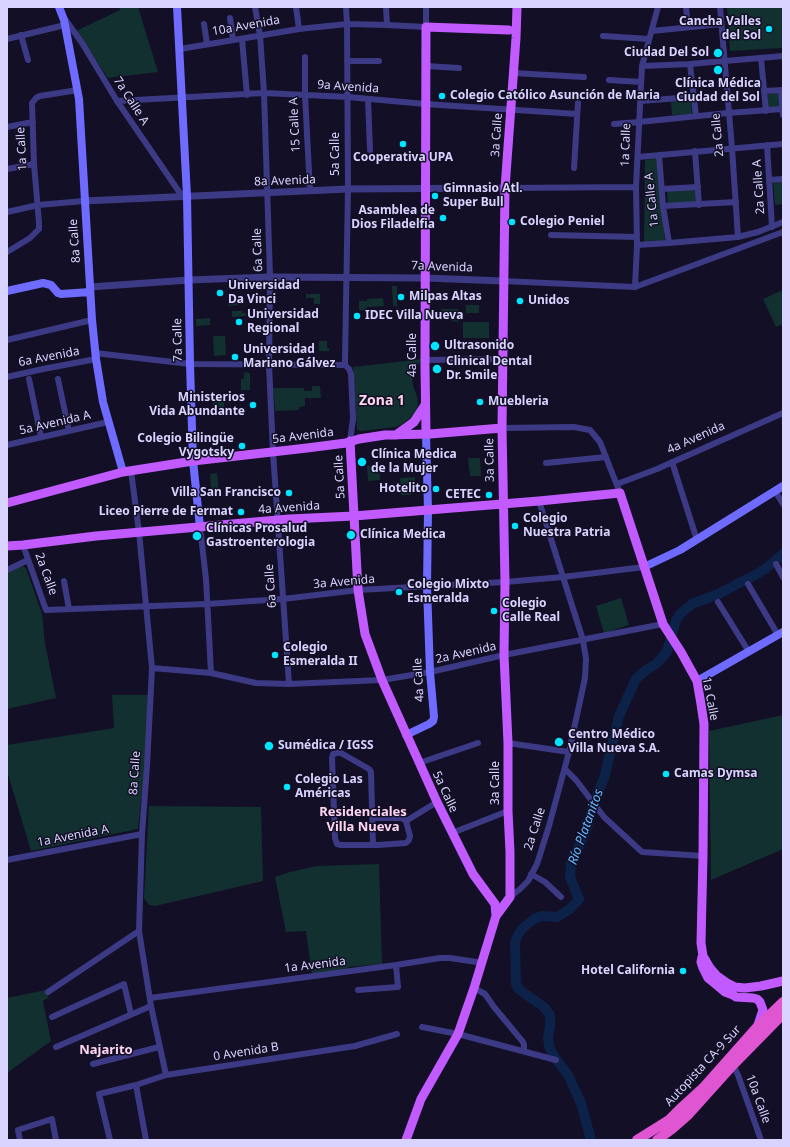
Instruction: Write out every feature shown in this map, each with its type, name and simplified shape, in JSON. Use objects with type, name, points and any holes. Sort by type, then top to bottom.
[{"type":"highway","name":"Autopista CA-9 Sur","points":[[637,1140],[669,1120],[680,1110],[703,1088],[758,1026],[783,1002]]},
{"type":"highway","name":"Autopista CA-9 Sur","points":[[657,1140],[688,1115],[733,1065],[783,1014]]},
{"type":"main road","name":"8a Calle","points":[[59,7],[64,21],[78,90],[95,356],[108,422],[127,472]]},
{"type":"main road","name":"7a Calle","points":[[177,7],[189,280],[190,364],[194,461],[200,527]]},
{"type":"main road","name":"3a Calle","points":[[507,900],[510,852],[508,811],[508,743],[504,655],[505,582],[502,428],[503,281],[505,188],[514,73],[517,7]]},
{"type":"main road","points":[[516,38],[509,30],[517,22]]},
{"type":"main road","name":"10a Avenida","points":[[426,28],[509,30]]},
{"type":"main road","name":"4a Calle","points":[[406,735],[429,724],[433,719],[427,587],[428,510],[425,404],[426,28]]},
{"type":"main road","name":"7a Avenida","points":[[7,291],[42,283],[51,285],[58,293],[63,295],[90,289]]},
{"type":"main road","points":[[396,435],[414,422],[425,404]]},
{"type":"main road","name":"5a Avenida","points":[[7,503],[127,472],[194,461],[307,448],[359,439],[396,435],[502,428]]},
{"type":"main road","name":"5a Calle","points":[[350,441],[358,590],[365,634],[382,680],[437,802],[473,874],[495,904]]},
{"type":"main road","points":[[644,566],[680,550],[783,486]]},
{"type":"main road","name":"4a Avenida","points":[[7,546],[96,536],[277,520],[354,516],[620,493]]},
{"type":"main road","name":"1a Calle","points":[[620,493],[663,624],[697,681],[704,724],[701,943],[703,956],[717,976],[734,987],[745,988],[783,981]]},
{"type":"main road","points":[[697,681],[780,634]]},
{"type":"main road","points":[[496,916],[495,904],[502,904],[507,900]]},
{"type":"main road","name":"2a Calle","points":[[406,1140],[421,1099],[458,1034],[483,963],[496,916],[507,900]]},
{"type":"main road","name":"1a Calle","points":[[703,956],[701,962],[708,978],[725,992],[736,996],[757,999],[760,1002],[763,1010],[758,1026]]},
{"type":"street","name":"6a Calle","points":[[255,7],[260,35],[264,93],[270,277],[269,365],[277,520],[289,684]]},
{"type":"street","points":[[296,7],[299,28]]},
{"type":"street","name":"5a Calle","points":[[346,7],[348,189],[345,365],[351,374],[353,419],[350,441]]},
{"type":"street","points":[[386,7],[387,25]]},
{"type":"street","name":"4a Calle","points":[[426,7],[426,28]]},
{"type":"street","name":"1a Calle","points":[[635,287],[637,245],[636,186],[642,66],[658,7]]},
{"type":"street","points":[[686,7],[688,27]]},
{"type":"street","name":"2a Calle","points":[[720,7],[738,237]]},
{"type":"street","points":[[230,18],[234,40]]},
{"type":"street","points":[[7,39],[64,21]]},
{"type":"street","name":"7a Calle A","points":[[64,21],[82,43],[117,101],[185,196]]},
{"type":"street","points":[[204,24],[208,44]]},
{"type":"street","name":"10a Avenida","points":[[180,49],[299,28],[347,24],[426,28]]},
{"type":"street","points":[[652,31],[721,24]]},
{"type":"street","points":[[21,35],[28,60]]},
{"type":"street","points":[[603,36],[649,39]]},
{"type":"street","points":[[242,39],[248,94]]},
{"type":"street","points":[[642,66],[690,64],[783,56]]},
{"type":"street","name":"15 Calle A","points":[[306,57],[305,95],[310,191]]},
{"type":"street","points":[[761,58],[766,111]]},
{"type":"street","points":[[347,61],[379,61]]},
{"type":"street","points":[[690,64],[696,116]]},
{"type":"street","points":[[426,66],[459,68]]},
{"type":"street","points":[[514,73],[584,77]]},
{"type":"street","points":[[609,80],[641,82]]},
{"type":"street","name":"1a Calle","points":[[7,252],[30,238],[39,229],[34,164],[32,105],[36,98],[40,96],[78,90]]},
{"type":"street","points":[[614,124],[728,113],[766,111],[783,112],[782,90],[764,91]]},
{"type":"street","name":"9a Avenida","points":[[117,101],[264,93],[348,97],[425,104],[577,114]]},
{"type":"street","points":[[640,101],[693,97]]},
{"type":"street","points":[[368,99],[370,150]]},
{"type":"street","points":[[574,168],[578,103]]},
{"type":"street","points":[[7,127],[33,122]]},
{"type":"street","points":[[638,156],[783,144]]},
{"type":"street","name":"2a Calle A","points":[[767,145],[772,226]]},
{"type":"street","points":[[695,151],[699,205]]},
{"type":"street","name":"1a Calle A","points":[[659,155],[663,206],[669,243]]},
{"type":"street","points":[[7,169],[34,164]]},
{"type":"street","points":[[769,180],[783,179]]},
{"type":"street","name":"8a Avenida","points":[[7,212],[38,205],[84,201],[267,192],[348,189],[636,186]]},
{"type":"street","points":[[662,189],[698,187]]},
{"type":"street","points":[[663,206],[736,202]]},
{"type":"street","points":[[637,245],[738,237],[758,232],[783,222]]},
{"type":"street","name":"7a Avenida","points":[[90,289],[189,280],[270,277],[426,278],[635,287],[783,232]]},
{"type":"street","points":[[551,235],[637,237]]},
{"type":"street","points":[[7,340],[92,320]]},
{"type":"street","name":"6a Avenida","points":[[7,377],[95,356],[190,364],[345,365]]},
{"type":"street","points":[[425,360],[503,359]]},
{"type":"street","points":[[29,379],[41,437]]},
{"type":"street","points":[[58,379],[69,431]]},
{"type":"street","name":"4a Avenida","points":[[617,484],[657,469],[783,413]]},
{"type":"street","name":"5a Avenida A","points":[[7,445],[108,422]]},
{"type":"street","name":"5a Avenida","points":[[502,428],[574,426],[590,430],[600,442]]},
{"type":"street","name":"1a Calle","points":[[600,442],[620,493]]},
{"type":"street","points":[[546,463],[606,457]]},
{"type":"street","points":[[672,462],[697,540]]},
{"type":"street","name":"8a Calle","points":[[127,472],[139,532],[152,668],[148,766],[142,834],[140,931],[151,1006],[166,1075]]},
{"type":"street","points":[[775,491],[783,504]]},
{"type":"street","name":"2a Calle","points":[[507,900],[525,885],[537,864],[565,769],[584,678],[586,659],[583,640],[564,577],[538,501]]},
{"type":"street","name":"7a Calle","points":[[200,527],[206,579],[211,673]]},
{"type":"street","name":"2a Calle","points":[[23,545],[46,610]]},
{"type":"street","points":[[7,570],[28,560]]},
{"type":"street","points":[[776,564],[783,576]]},
{"type":"street","name":"3a Avenida","points":[[46,610],[207,604],[283,599],[358,590],[427,587],[564,577],[644,566]]},
{"type":"street","points":[[64,580],[69,609]]},
{"type":"street","points":[[748,584],[780,634]]},
{"type":"street","points":[[718,602],[749,652]]},
{"type":"street","name":"2a Avenida","points":[[152,668],[211,673],[256,683],[341,683],[382,680],[430,672],[504,655],[663,624]]},
{"type":"street","points":[[419,763],[478,742]]},
{"type":"street","points":[[508,743],[569,752]]},
{"type":"street","points":[[373,818],[402,818],[406,821],[410,836],[408,842],[376,845],[337,844],[335,838],[333,754],[341,753],[368,769],[372,774],[373,818],[376,845]]},
{"type":"street","points":[[565,769],[604,817],[638,850],[643,853],[703,856]]},
{"type":"street","points":[[406,821],[437,802]]},
{"type":"street","points":[[452,833],[508,811]]},
{"type":"street","name":"1a Avenida A","points":[[7,860],[142,834]]},
{"type":"street","points":[[531,874],[545,882],[561,897]]},
{"type":"street","points":[[48,992],[140,931]]},
{"type":"street","name":"1a Avenida","points":[[150,998],[440,958],[483,963]]},
{"type":"street","points":[[358,990],[398,987],[396,965]]},
{"type":"street","points":[[52,1017],[124,984],[130,1014]]},
{"type":"street","points":[[474,988],[484,994],[523,1042],[524,1051]]},
{"type":"street","points":[[56,1047],[151,1006]]},
{"type":"street","points":[[422,1027],[458,1034],[556,1060]]},
{"type":"street","name":"0 Avenida B","points":[[110,1140],[99,1094],[136,1085],[166,1075],[355,1046],[397,1034]]},
{"type":"street","points":[[93,1064],[159,1047]]},
{"type":"street","name":"10a Calle","points":[[733,1065],[761,1140]]},
{"type":"street","points":[[136,1085],[146,1140]]},
{"type":"street","points":[[20,1140],[18,1130],[52,1119],[56,1140]]},
{"type":"green space","points":[[119,7],[138,7],[158,72],[108,78],[76,31],[120,10]]},
{"type":"green space","points":[[727,7],[783,7],[783,48],[730,51]]},
{"type":"green space","points":[[782,93],[783,108],[768,109],[767,94]]},
{"type":"green space","points":[[691,101],[692,114],[672,115],[671,102]]},
{"type":"green space","points":[[659,158],[665,242],[644,243],[645,160]]},
{"type":"green space","points":[[783,182],[783,204],[775,205],[773,183]]},
{"type":"green space","points":[[695,189],[696,202],[668,204],[667,190]]},
{"type":"green space","points":[[392,286],[397,286],[397,306],[393,306]]},
{"type":"green space","points":[[783,290],[783,324],[776,327],[763,299]]},
{"type":"green space","points":[[306,294],[320,294],[320,304],[314,304],[314,298],[306,298]]},
{"type":"green space","points":[[231,296],[235,296],[238,305],[228,306],[228,300],[231,300]]},
{"type":"green space","points":[[383,298],[384,306],[367,307],[367,311],[359,310],[359,301]]},
{"type":"green space","points":[[466,305],[479,305],[479,313],[466,313]]},
{"type":"green space","points":[[441,309],[458,309],[458,322],[442,319]]},
{"type":"green space","points":[[232,311],[242,311],[242,313],[246,313],[246,316],[232,317]]},
{"type":"green space","points":[[210,318],[210,325],[196,326],[196,319]]},
{"type":"green space","points":[[463,322],[489,322],[489,338],[463,338]]},
{"type":"green space","points":[[213,336],[225,336],[226,355],[214,356]]},
{"type":"green space","points":[[319,341],[327,341],[327,348],[329,348],[329,351],[319,351]]},
{"type":"green space","points":[[422,359],[412,377],[418,404],[414,415],[401,425],[395,427],[361,431],[357,430],[353,367]]},
{"type":"green space","points":[[244,372],[250,373],[250,390],[241,390],[241,379],[244,379]]},
{"type":"green space","points":[[312,386],[320,386],[321,398],[305,398],[305,406],[299,407],[299,410],[275,411],[273,388],[304,388],[304,391],[312,391]]},
{"type":"green space","points":[[213,401],[224,401],[224,410],[213,411]]},
{"type":"green space","points":[[468,458],[480,458],[481,476],[470,476]]},
{"type":"green space","points":[[379,465],[380,480],[368,481],[367,466]]},
{"type":"green space","points":[[217,473],[219,497],[212,498],[210,474]]},
{"type":"green space","points":[[415,477],[415,492],[411,492],[411,495],[401,495],[400,478]]},
{"type":"green space","points":[[22,566],[26,568],[42,614],[45,643],[56,698],[7,709],[7,572]]},
{"type":"green space","points":[[621,598],[629,625],[604,633],[596,606]]},
{"type":"green space","points":[[112,695],[148,695],[145,765],[138,829],[31,851],[7,771],[7,745],[114,728]]},
{"type":"green space","points":[[783,715],[783,849],[711,880],[709,731]]},
{"type":"green space","points":[[149,806],[261,807],[263,881],[155,906],[149,905],[144,898]]},
{"type":"green space","points":[[379,864],[382,964],[348,967],[348,969],[312,974],[306,931],[286,932],[275,877],[317,866]]},
{"type":"green space","points":[[46,990],[49,997],[43,1001],[51,1041],[7,1073],[7,998]]},
{"type":"waterway","name":"Río Platanitos","points":[[591,1140],[581,1103],[568,1075],[553,1055],[549,1046],[548,1038],[550,1015],[544,1007],[521,991],[516,984],[515,942],[523,928],[534,919],[542,916],[557,917],[570,909],[579,899],[570,877],[571,863],[587,828],[593,806],[605,775],[619,716],[636,679],[656,664],[667,652],[675,623],[679,615],[692,604],[718,594],[757,574],[783,554]]},
{"type":"place","name":"Cancha Valles del Sol","points":[[769,29]]},
{"type":"place","name":"Ciudad Del Sol","points":[[718,53]]},
{"type":"place","name":"Clínica Médica Ciudad del Sol","points":[[718,70]]},
{"type":"place","name":"Colegio Católico Asunción de Maria","points":[[442,96]]},
{"type":"place","name":"Cooperativa UPA","points":[[403,144]]},
{"type":"place","name":"Gimnasio Atl. Super Bull","points":[[435,196]]},
{"type":"place","name":"Asamblea de Dios Filadelfia","points":[[443,218]]},
{"type":"place","name":"Colegio Peniel","points":[[512,222]]},
{"type":"place","name":"Universidad Da Vinci","points":[[220,293]]},
{"type":"place","name":"Milpas Altas","points":[[401,297]]},
{"type":"place","name":"Unidos","points":[[520,301]]},
{"type":"place","name":"IDEC Villa Nueva","points":[[357,316]]},
{"type":"place","name":"Universidad Regional","points":[[239,322]]},
{"type":"place","name":"Ultrasonido","points":[[435,346]]},
{"type":"place","name":"Universidad Mariano Gálvez","points":[[235,357]]},
{"type":"place","name":"Clinical Dental Dr. Smile","points":[[437,369]]},
{"type":"place","name":"Muebleria","points":[[480,402]]},
{"type":"place","name":"Ministerios Vida Abundante","points":[[253,405]]},
{"type":"place","name":"Colegio Bilingüe Vygotsky","points":[[242,446]]},
{"type":"place","name":"Clínica Medica de la Mujer","points":[[362,462]]},
{"type":"place","name":"Hotelito","points":[[436,489]]},
{"type":"place","name":"Villa San Francisco","points":[[289,493]]},
{"type":"place","name":"CETEC","points":[[489,495]]},
{"type":"place","name":"Liceo Pierre de Fermat","points":[[241,512]]},
{"type":"place","name":"Colegio Nuestra Patria","points":[[515,526]]},
{"type":"place","name":"Clínica Medica","points":[[351,535]]},
{"type":"place","name":"Clínicas Prosalud Gastroenterologia","points":[[197,536]]},
{"type":"place","name":"Colegio Mixto Esmeralda","points":[[399,592]]},
{"type":"place","name":"Colegio Calle Real","points":[[494,611]]},
{"type":"place","name":"Colegio Esmeralda II","points":[[275,655]]},
{"type":"place","name":"Centro Médico Villa Nueva S.A.","points":[[559,742]]},
{"type":"place","name":"Sumédica / IGSS","points":[[269,746]]},
{"type":"place","name":"Camas Dymsa","points":[[666,774]]},
{"type":"place","name":"Colegio Las Américas","points":[[287,787]]},
{"type":"place","name":"Hotel California","points":[[683,971]]},
{"type":"district","name":"Zona 1","points":[[382,401]]},
{"type":"district","name":"Residenciales Villa Nueva","points":[[363,820]]},
{"type":"district","name":"Najarito","points":[[106,1050]]}]
